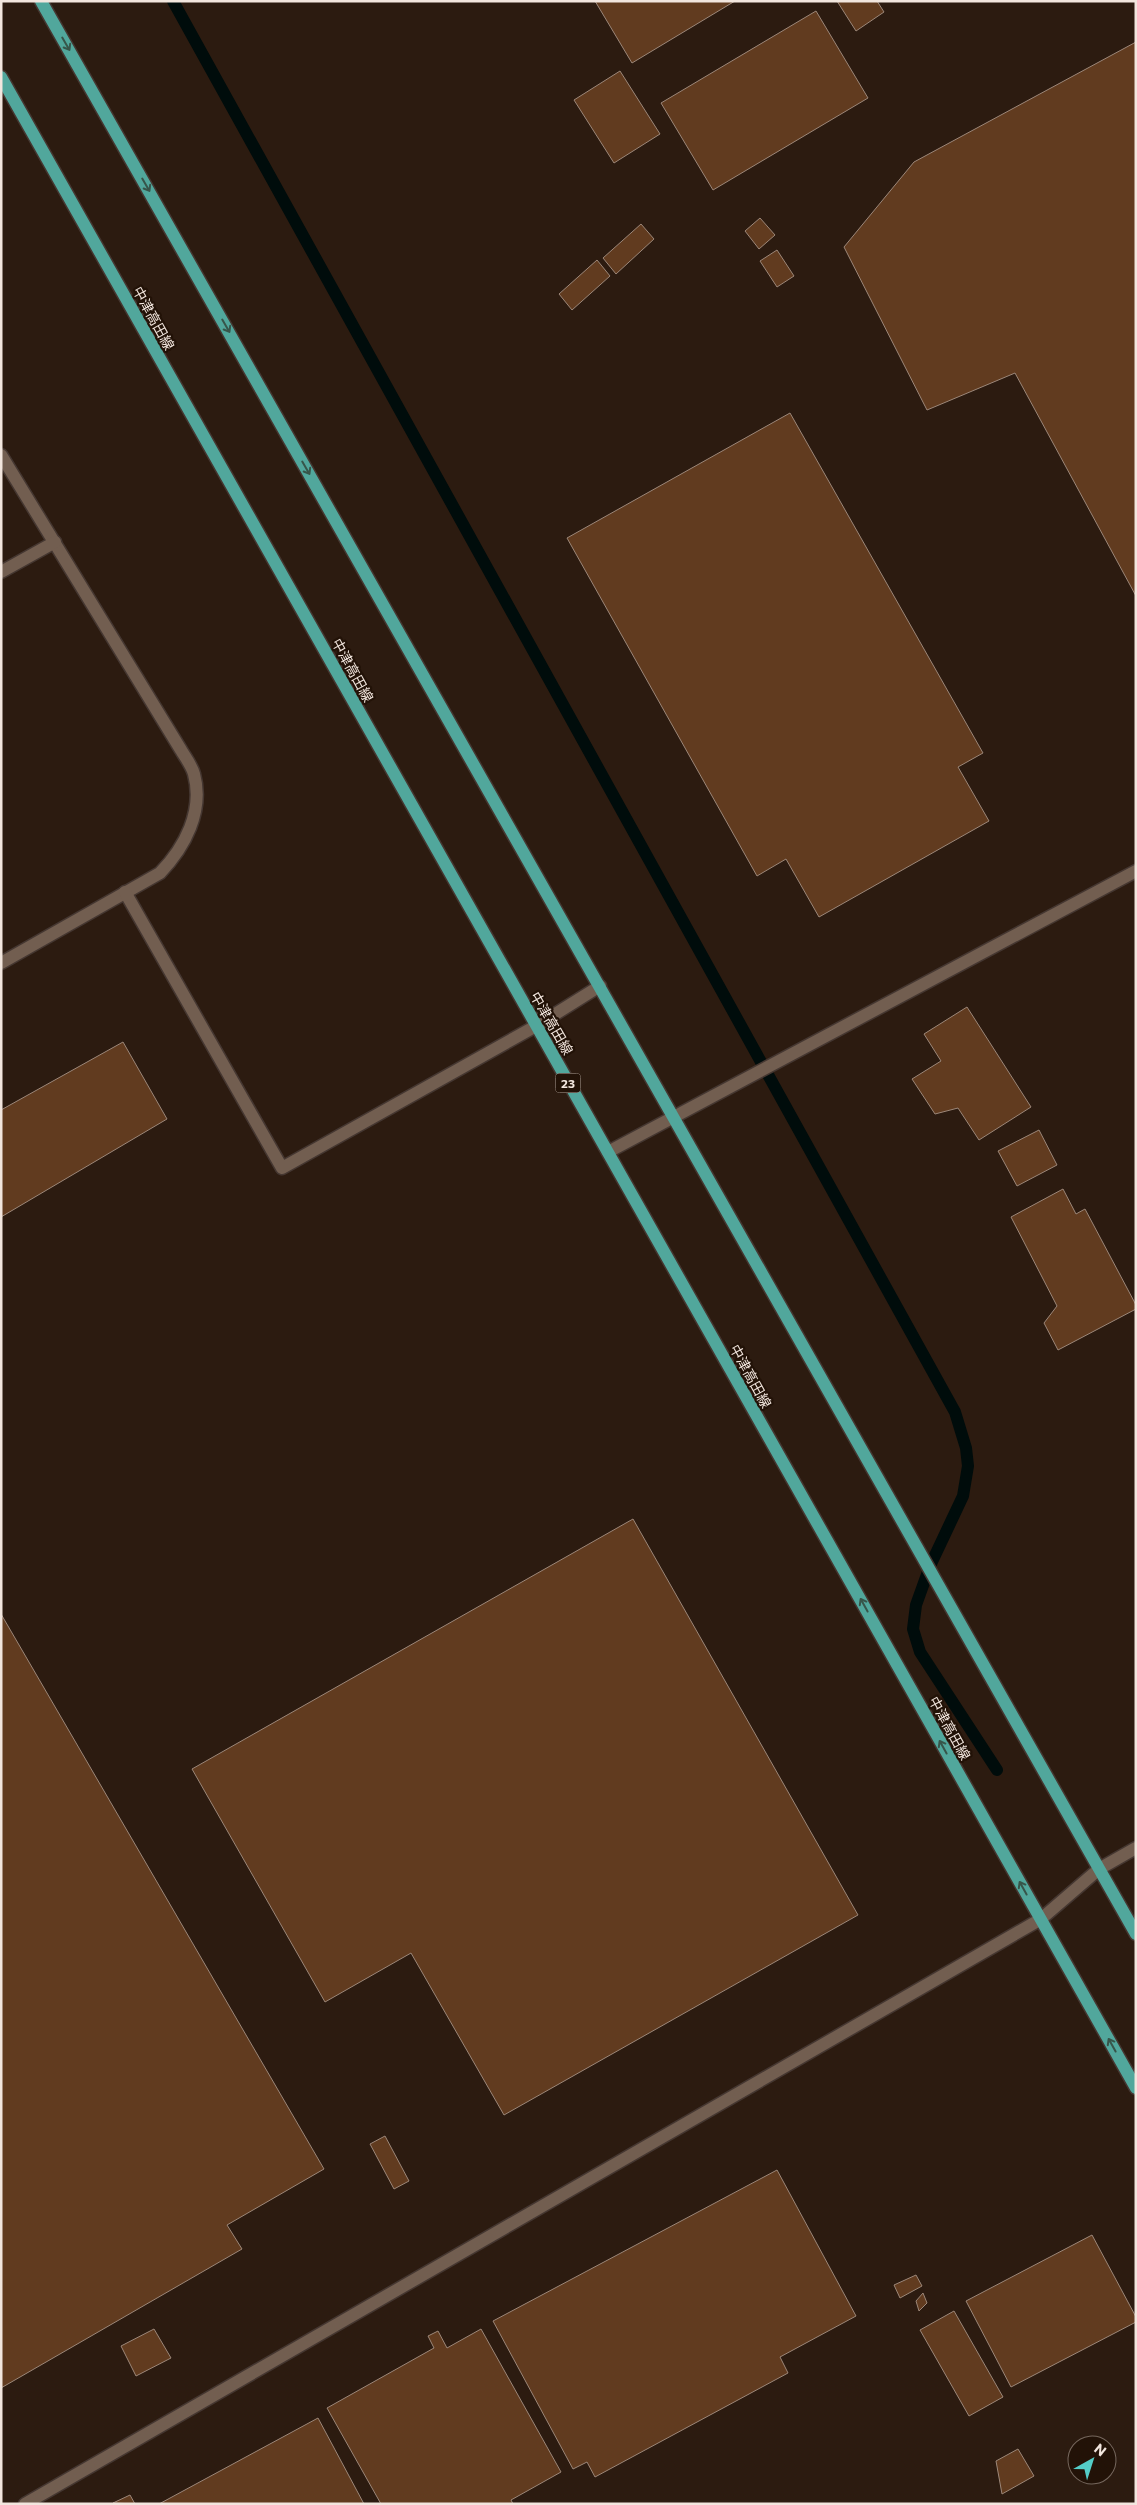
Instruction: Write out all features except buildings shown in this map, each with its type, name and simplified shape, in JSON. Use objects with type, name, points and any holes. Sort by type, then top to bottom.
[{"type":"main road","points":[[42,1],[1136,1934]]},
{"type":"main road","name":"中津高田線","points":[[1,77],[1136,2088]]},
{"type":"street","points":[[1,455],[194,773],[197,798],[193,820],[186,839],[175,857],[160,873],[1,963]]},
{"type":"street","points":[[1,572],[55,542]]},
{"type":"street","points":[[608,1152],[1136,871]]},
{"type":"street","points":[[125,892],[282,1168],[536,1026],[600,986]]},
{"type":"street","points":[[25,2504],[47,2498],[1041,1919],[1099,1869],[1136,1848]]},
{"type":"waterway","points":[[173,1],[955,1412],[966,1448],[968,1466],[963,1496],[930,1566],[916,1605],[913,1629],[920,1652],[997,1770]]}]
